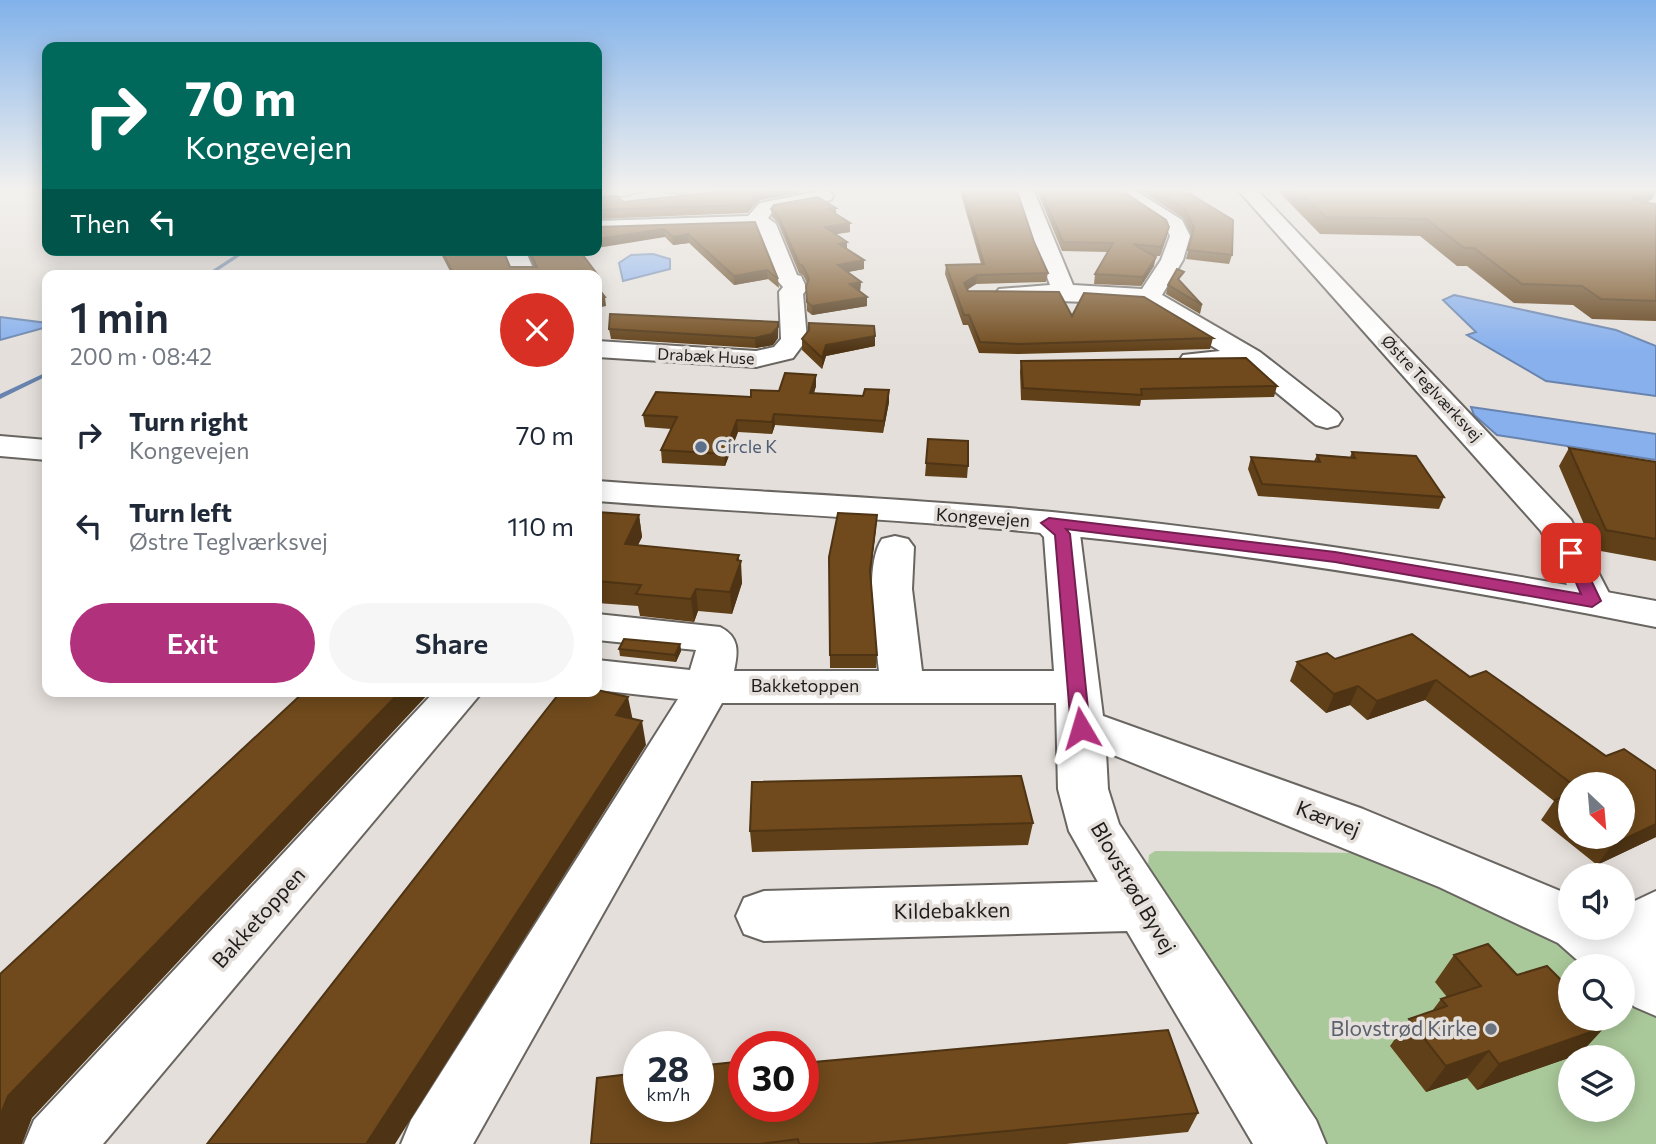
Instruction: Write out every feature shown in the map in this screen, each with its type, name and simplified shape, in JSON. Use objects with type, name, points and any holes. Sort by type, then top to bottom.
[{"type":"street","name":"Drabæk Huse","points":[[602,349],[756,359],[787,353],[793,345],[791,292],[795,289],[793,281],[787,279],[774,244]]},
{"type":"street","points":[[1045,244],[1063,292]]},
{"type":"street","points":[[1149,297],[1172,260],[1177,244]]},
{"type":"street","name":"Østre Teglværksvej","points":[[1298,244],[1558,528],[1589,593]]},
{"type":"street","points":[[977,294],[1063,292],[1149,297],[1250,358],[1327,419]]},
{"type":"street","points":[[1163,361],[1250,358]]},
{"type":"street","points":[[0,435],[42,438]]},
{"type":"street","points":[[0,446],[42,450]]},
{"type":"street","name":"Kongevejen","points":[[602,477],[1015,506],[1227,527],[1452,559],[1589,593],[1656,614]]},
{"type":"street","name":"Kongevejen","points":[[602,491],[1049,523],[1335,557],[1589,593],[1656,598]]},
{"type":"street","name":"Blovstrød Byvej","points":[[1049,523],[1062,534],[1083,789],[1095,831],[1292,1144]]},
{"type":"street","points":[[895,547],[892,589],[902,685]]},
{"type":"street","points":[[435,1144],[708,687],[718,650],[715,642],[705,637],[602,627]]},
{"type":"street","name":"Bakketoppen","points":[[602,676],[708,687],[902,685],[1078,707]]},
{"type":"street","name":"Bakketoppen","points":[[58,1144],[456,697]]},
{"type":"street","name":"Kærvej","points":[[1078,707],[1115,737],[1500,887],[1558,917]]},
{"type":"street","name":"Kildebakken","points":[[764,916],[1141,906]]},
{"type":"street","points":[[1635,921],[1656,916]]},
{"type":"street","name":"Kærvej","points":[[1596,940],[1656,987]]},
{"type":"green space","points":[[1155,851],[1371,853],[1592,954],[1558,954],[1558,1031],[1635,1031],[1635,982],[1656,1001],[1656,1144],[1322,1144],[1148,864],[1149,855]]},
{"type":"water","points":[[653,254],[670,259],[670,269],[623,281],[619,263],[631,255]]},
{"type":"water","points":[[1454,295],[1616,330],[1656,346],[1656,396],[1546,381],[1467,335],[1476,332],[1443,300]]},
{"type":"water","points":[[0,317],[42,322],[42,328],[0,340]]},
{"type":"water","points":[[1471,407],[1656,434],[1656,460],[1497,435],[1474,415]]},
{"type":"building","points":[[699,244],[764,244],[778,279],[767,270],[734,276]]},
{"type":"building","points":[[791,244],[840,244],[864,260],[838,265],[861,282],[850,284],[867,297],[812,306],[807,302],[806,286],[809,279],[803,266],[799,264]]},
{"type":"building","points":[[978,244],[1035,244],[1048,273],[977,275],[964,283],[968,291],[1059,292],[1072,316],[1084,293],[1144,297],[1213,338],[1020,344],[980,342],[969,315],[964,315],[946,265],[984,264]]},
{"type":"building","points":[[1112,244],[1134,244],[1156,257],[1143,277],[1095,274]]},
{"type":"building","points":[[1137,244],[1162,244],[1161,247]]},
{"type":"building","points":[[1190,244],[1232,244],[1232,255],[1188,250]]},
{"type":"building","points":[[1459,244],[1656,244],[1656,301],[1601,299],[1582,286],[1522,284],[1474,248],[1464,248]]},
{"type":"building","points":[[444,256],[505,256],[510,267],[537,267],[532,256],[584,256],[594,270],[451,270]]},
{"type":"building","points":[[1177,269],[1184,272],[1178,279],[1202,305],[1168,285]]},
{"type":"building","points":[[610,314],[778,322],[778,327],[772,334],[755,338],[609,329]]},
{"type":"building","points":[[809,323],[874,326],[875,336],[826,345],[822,358],[802,339],[809,330]]},
{"type":"building","points":[[1246,358],[1277,386],[1141,389],[1142,395],[1023,388],[1021,361]]},
{"type":"building","points":[[785,373],[816,375],[810,393],[863,396],[865,389],[889,390],[884,421],[774,414],[772,422],[737,420],[724,454],[661,450],[677,417],[643,415],[656,392],[751,397],[751,390],[779,391]]},
{"type":"building","points":[[928,439],[968,441],[968,466],[926,463]]},
{"type":"building","points":[[1569,448],[1656,462],[1656,539],[1606,530]]},
{"type":"building","points":[[1352,452],[1416,456],[1444,497],[1262,484],[1251,457],[1320,462],[1317,455],[1355,458]]},
{"type":"building","points":[[602,512],[639,515],[625,544],[739,555],[737,560],[741,561],[730,592],[696,589],[691,599],[636,594],[641,585],[602,581]]},
{"type":"building","points":[[838,513],[877,515],[870,571],[877,655],[830,655],[829,557]]},
{"type":"building","points":[[1412,634],[1470,677],[1486,671],[1606,756],[1624,749],[1656,771],[1656,824],[1635,834],[1635,772],[1558,773],[1436,680],[1377,701],[1358,686],[1334,694],[1297,662],[1327,653],[1335,659]]},
{"type":"building","points":[[624,639],[680,644],[675,655],[619,649]]},
{"type":"building","points":[[602,691],[628,697],[616,715],[642,721],[366,1144],[207,1144],[556,697],[602,697]]},
{"type":"building","points":[[299,697],[395,697],[8,1096],[0,1116],[0,974]]},
{"type":"building","points":[[1021,776],[1033,823],[750,831],[752,782]]},
{"type":"building","points":[[1488,944],[1517,975],[1547,966],[1558,977],[1558,1031],[1594,1031],[1499,1064],[1489,1051],[1446,1066],[1409,1019],[1447,1006],[1441,999],[1481,986],[1454,955]]},
{"type":"building","points":[[1168,1030],[1198,1113],[868,1144],[799,1144],[798,1139],[760,1144],[591,1144],[597,1078],[623,1075],[623,1122],[714,1122],[714,1064],[728,1063],[728,1122],[819,1122],[819,1062]]},
{"type":"waterway","points":[[215,270],[237,256]]},
{"type":"waterway","points":[[0,397],[42,376]]},
{"type":"place","name":"Circle K","points":[[701,447]]},
{"type":"place","name":"Blovstrød Kirke","points":[[1491,1029]]},
{"type":"route","points":[[1081,728],[1062,534],[1049,523],[1335,557],[1592,601],[1571,553]]}]
